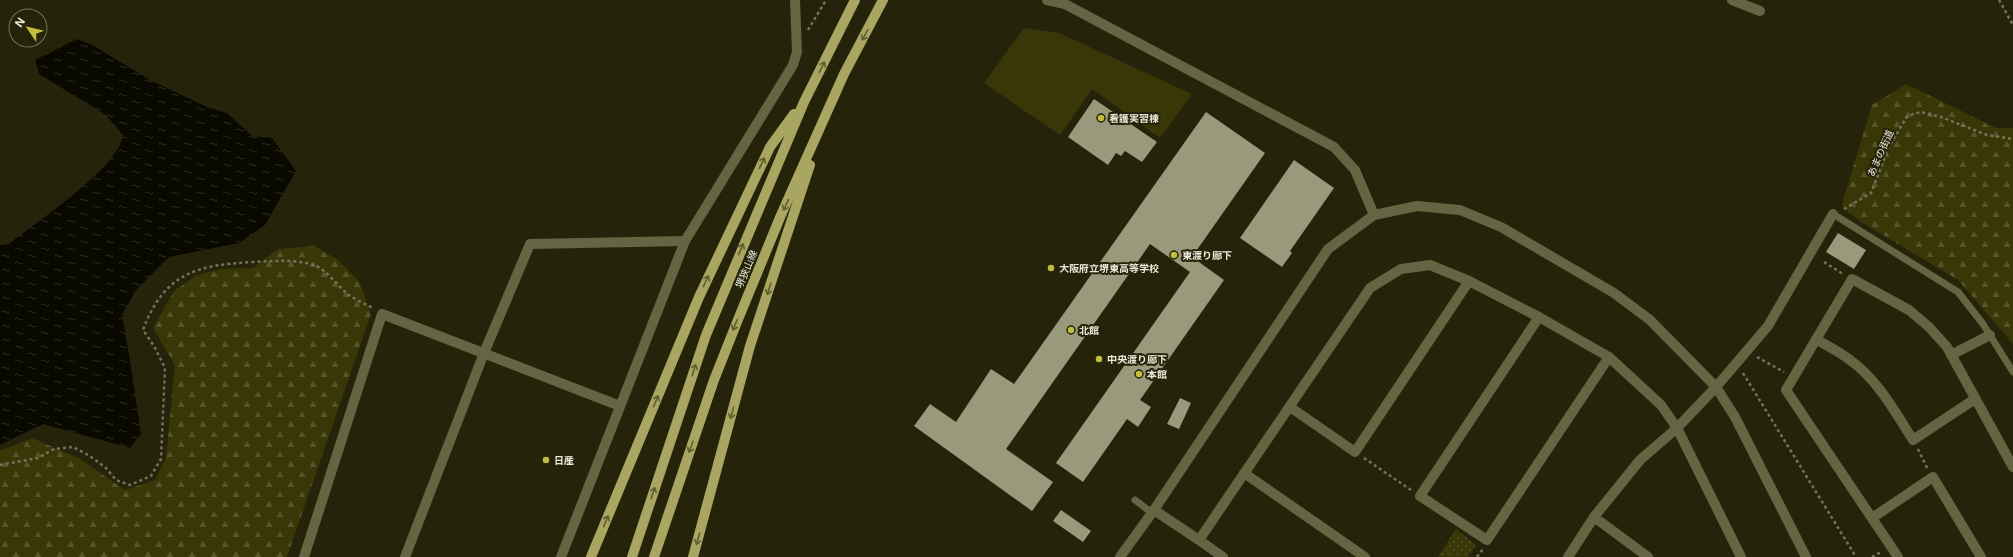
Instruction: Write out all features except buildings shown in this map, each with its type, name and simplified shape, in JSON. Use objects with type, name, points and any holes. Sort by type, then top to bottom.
[{"type":"main road","name":"堺狭山線","points":[[632,557],[706,334],[804,102],[855,0]]},
{"type":"main road","name":"堺狭山線","points":[[654,557],[714,380],[734,329],[781,215],[844,74],[883,0]]},
{"type":"main road","points":[[591,557],[698,297],[770,147],[804,102]]},
{"type":"main road","points":[[693,557],[750,346],[825,119]]},
{"type":"street","points":[[561,557],[685,241],[793,65],[797,52],[795,0]]},
{"type":"street","points":[[1047,0],[1065,4],[1334,147],[1355,170],[1374,216]]},
{"type":"street","points":[[1732,0],[1760,11]]},
{"type":"street","points":[[1120,557],[1153,512],[1328,249],[1374,216],[1417,206],[1460,210],[1501,227],[1614,293],[1650,320],[1716,387],[1735,417],[1806,557]]},
{"type":"street","points":[[1568,557],[1594,517],[1640,460],[1676,428],[1716,387],[1768,326],[1834,214]]},
{"type":"street","points":[[405,557],[484,353],[530,244],[685,241]]},
{"type":"street","points":[[1199,540],[1370,288],[1401,269],[1430,264],[1469,280],[1539,317],[1609,357],[1661,405],[1676,428],[1741,557]]},
{"type":"street","points":[[1898,557],[1786,390],[1852,279],[1909,310],[1929,327],[1947,347],[2012,461]]},
{"type":"street","points":[[1290,407],[1355,452],[1469,280]]},
{"type":"street","points":[[304,557],[382,314],[620,406]]},
{"type":"street","points":[[1539,317],[1420,496],[1487,540],[1609,357]]},
{"type":"street","points":[[1951,355],[1990,335]]},
{"type":"street","points":[[1816,340],[1850,360],[1869,376],[1889,402],[1913,440],[1976,399]]},
{"type":"street","points":[[1244,473],[1366,557]]},
{"type":"street","points":[[1872,518],[1932,477],[1981,557]]},
{"type":"street","points":[[1153,512],[1224,557]]},
{"type":"street","points":[[1594,517],[1648,557]]},
{"type":"lane","points":[[1834,214],[1958,292],[1990,335],[2013,372]]},
{"type":"lane","points":[[1135,500],[1153,512]]},
{"type":"path","points":[[808,31],[826,0]]},
{"type":"path","points":[[2000,0],[2013,25]]},
{"type":"path","name":"あまの街道","points":[[1834,214],[1871,193],[1890,147],[1906,118],[1913,114],[1921,112],[1987,134],[2013,139]]},
{"type":"path","points":[[0,465],[38,458],[54,449],[73,447],[90,456],[106,468],[116,480],[130,486],[151,476],[161,459],[165,368],[154,346],[143,330],[156,303],[170,285],[192,272],[220,264],[289,260],[316,266],[349,295],[382,314]]},
{"type":"path","points":[[1824,262],[1852,279]]},
{"type":"path","points":[[1756,357],[1793,378]]},
{"type":"path","points":[[1742,372],[1856,557]]},
{"type":"path","points":[[1913,440],[1932,477]]},
{"type":"path","points":[[1355,452],[1420,496]]},
{"type":"green space","points":[[1024,28],[1059,33],[1192,94],[1160,138],[1092,89],[1060,135],[984,83]]},
{"type":"green space","points":[[1906,84],[1996,128],[2013,128],[2013,344],[1958,280],[1863,223],[1845,210],[1842,204],[1872,105]]},
{"type":"green space","points":[[314,246],[338,260],[359,281],[371,314],[287,557],[0,557],[0,451],[32,438],[80,459],[125,490],[155,480],[166,458],[175,365],[153,328],[174,291],[197,275],[222,269],[253,268],[278,249]]},
{"type":"green space","points":[[1456,529],[1476,545],[1468,557],[1438,557]]},
{"type":"water","points":[[77,39],[92,45],[150,80],[207,107],[227,113],[252,136],[272,138],[296,171],[265,225],[239,243],[169,257],[136,290],[122,315],[141,434],[130,448],[43,424],[0,445],[0,245],[9,244],[75,194],[107,163],[118,149],[123,135],[106,115],[39,74],[35,60]]},
{"type":"place","name":"看護実習棟","points":[[1101,118]]},
{"type":"place","name":"東渡り廊下","points":[[1174,255]]},
{"type":"place","name":"大阪府立堺東高等学校","points":[[1051,268]]},
{"type":"place","name":"北館","points":[[1071,330]]},
{"type":"place","name":"中央渡り廊下","points":[[1099,359]]},
{"type":"place","name":"本館","points":[[1139,374]]},
{"type":"place","name":"日産","points":[[546,460]]}]
